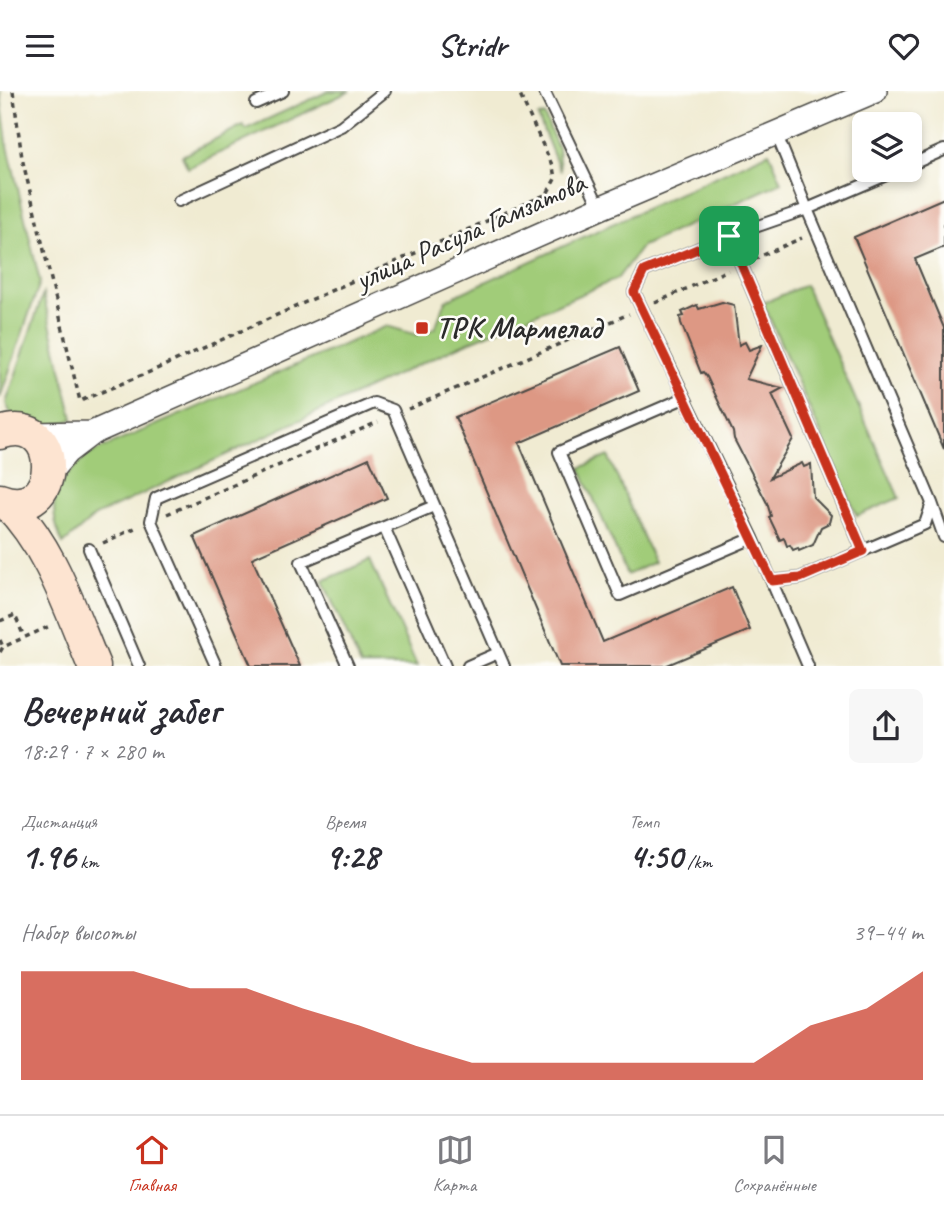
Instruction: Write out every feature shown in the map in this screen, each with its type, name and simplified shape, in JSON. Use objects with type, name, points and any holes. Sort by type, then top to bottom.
[{"type":"main road","points":[[12,428],[39,440],[46,450],[49,461],[48,538],[52,566]]},
{"type":"main road","points":[[3,501],[19,502],[31,498],[40,491],[48,476]]},
{"type":"main road","points":[[3,501],[22,518],[52,566],[94,666]]},
{"type":"street","name":"улица Расула Гамзатова","points":[[48,476],[67,452],[92,433],[600,208],[876,91]]},
{"type":"street","name":"улица Расула Гамзатова","points":[[12,428],[92,433]]},
{"type":"lane","points":[[256,103],[282,91]]},
{"type":"lane","points":[[179,201],[341,126],[385,91]]},
{"type":"lane","points":[[544,91],[600,208]]},
{"type":"lane","points":[[776,134],[944,537]]},
{"type":"lane","points":[[922,160],[944,150]]},
{"type":"lane","points":[[808,666],[753,538],[634,292],[644,271],[870,182]]},
{"type":"lane","points":[[729,236],[863,551]]},
{"type":"lane","points":[[684,398],[559,452],[620,595],[753,538]]},
{"type":"lane","points":[[216,666],[151,520],[156,498],[374,403],[393,410],[504,666]]},
{"type":"lane","points":[[772,581],[800,578],[925,524],[932,503]]},
{"type":"lane","points":[[348,666],[301,562],[434,506]]},
{"type":"lane","points":[[384,527],[445,666]]},
{"type":"lane","points":[[89,549],[139,666]]},
{"type":"lane","points":[[468,666],[498,653]]},
{"type":"path","points":[[13,91],[22,157],[80,401],[152,372],[547,194],[555,179],[553,167],[519,91]]},
{"type":"path","points":[[89,549],[817,232]]},
{"type":"path","points":[[0,621],[15,615],[24,637]]},
{"type":"path","points":[[0,653],[3,647],[54,624]]},
{"type":"path","points":[[0,640],[3,647]]},
{"type":"green space","points":[[0,91],[7,142],[40,282],[0,398]]},
{"type":"green space","points":[[329,91],[350,91],[188,168],[182,156],[243,125],[246,129]]},
{"type":"green space","points":[[544,115],[558,148],[560,171],[538,117]]},
{"type":"green space","points":[[769,152],[782,182],[642,246],[617,279],[452,349],[95,516],[63,544],[54,515],[57,491],[71,471],[93,452],[387,326],[417,335],[435,328],[446,300]]},
{"type":"green space","points":[[805,285],[899,498],[857,516],[763,303]]},
{"type":"green space","points":[[43,294],[73,419],[55,425],[35,426],[17,420],[6,403]]},
{"type":"green space","points":[[608,456],[654,562],[627,575],[580,468]]},
{"type":"green space","points":[[370,560],[417,666],[361,666],[323,581]]},
{"type":"building","points":[[944,198],[944,247],[915,259],[944,328],[944,449],[854,237]]},
{"type":"building","points":[[722,302],[734,305],[739,345],[745,342],[749,350],[762,345],[746,379],[783,388],[772,394],[793,439],[770,478],[802,463],[804,467],[811,464],[813,497],[831,515],[829,523],[821,527],[813,545],[799,551],[798,548],[793,550],[790,545],[787,546],[784,538],[780,540],[769,517],[771,516],[767,503],[734,439],[707,377],[701,373],[681,323],[680,317],[684,316],[682,312],[697,305],[699,309]]},
{"type":"building","points":[[620,347],[639,391],[519,443],[603,642],[732,587],[750,630],[665,666],[560,666],[455,417]]},
{"type":"building","points":[[369,458],[387,498],[252,558],[300,666],[251,666],[194,536]]},
{"type":"place","name":"ТРК Мармелад","points":[[422,328]]},
{"type":"route","points":[[729,236],[863,551],[800,578],[772,581],[634,292],[644,271],[729,236]]}]
